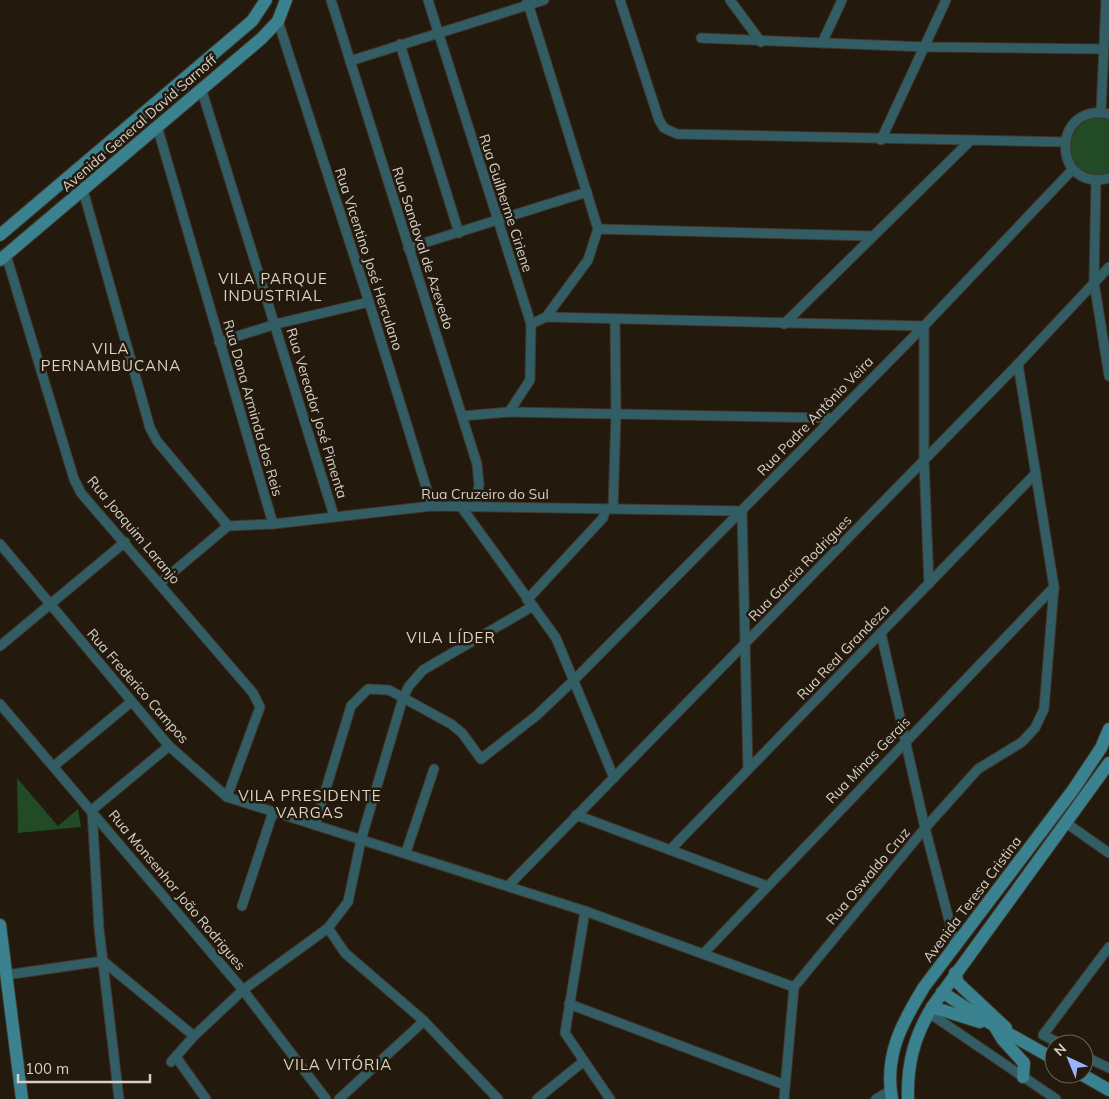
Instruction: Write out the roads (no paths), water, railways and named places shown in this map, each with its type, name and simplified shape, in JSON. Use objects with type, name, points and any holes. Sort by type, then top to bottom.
[{"type":"street","name":"Avenida General David Sarnoff","points":[[0,235],[218,50],[259,12],[266,0]]},
{"type":"street","name":"Avenida General David Sarnoff","points":[[3,257],[262,38],[278,21],[286,0]]},
{"type":"street","name":"Rua Sandoval de Azevedo","points":[[331,0],[477,464],[479,484],[476,506]]},
{"type":"street","name":"Rua Guilherme Ciriene","points":[[428,0],[531,324],[530,380],[509,412]]},
{"type":"street","points":[[350,61],[527,2],[544,0]]},
{"type":"street","points":[[620,0],[659,120],[664,128],[677,134],[881,140],[1064,142]]},
{"type":"street","points":[[731,0],[761,42]]},
{"type":"street","points":[[822,43],[842,0]]},
{"type":"street","points":[[881,140],[926,47],[946,0]]},
{"type":"street","points":[[1106,0],[1103,48],[1105,114],[1090,114],[1080,118],[1072,126],[1064,142],[1067,159],[1073,169],[1081,176],[1096,181],[1109,178]]},
{"type":"street","points":[[527,2],[598,230],[588,260],[546,318]]},
{"type":"street","points":[[259,12],[267,22],[278,21]]},
{"type":"street","name":"Rua Vicentino José Herculano","points":[[278,21],[369,302],[432,506]]},
{"type":"street","points":[[702,38],[761,42],[926,47],[1103,48]]},
{"type":"street","points":[[400,44],[459,232]]},
{"type":"street","name":"Rua Vereador José Pimenta","points":[[201,88],[276,324],[334,516]]},
{"type":"street","name":"Rua Dona Arminda dos Reis","points":[[157,126],[273,524]]},
{"type":"street","points":[[784,324],[970,141]]},
{"type":"street","name":"Rua Padre Antônio Veira","points":[[403,698],[451,724],[462,733],[481,759],[536,716],[574,680],[924,326],[1073,169]]},
{"type":"street","points":[[1096,181],[1094,282],[1109,376]]},
{"type":"street","points":[[83,190],[150,428],[157,441],[228,526],[160,583]]},
{"type":"street","points":[[408,248],[587,192]]},
{"type":"street","points":[[598,230],[873,236]]},
{"type":"street","name":"Rua Joaquim Laranjo","points":[[3,257],[74,479],[81,493],[253,693],[260,707],[227,797]]},
{"type":"street","name":"Rua Garcia Rodrigues","points":[[508,886],[1018,364],[1109,267]]},
{"type":"street","points":[[219,342],[276,324],[369,302]]},
{"type":"street","points":[[531,324],[546,318],[924,326],[924,460],[929,584]]},
{"type":"street","points":[[206,1099],[173,1060],[194,1036],[244,990],[328,928],[348,902],[361,840],[403,698],[409,686],[423,670],[530,603],[610,509],[616,414],[615,319]]},
{"type":"street","points":[[1018,364],[1054,587]]},
{"type":"street","points":[[462,416],[509,412],[832,418]]},
{"type":"street","name":"Rua Real Grandeza","points":[[670,850],[1036,473]]},
{"type":"street","points":[[460,505],[556,638],[614,778]]},
{"type":"street","name":"Rua Cruzeiro do Sul","points":[[228,526],[273,524],[432,506],[460,505],[742,510]]},
{"type":"street","points":[[742,510],[748,769]]},
{"type":"street","points":[[0,646],[125,542]]},
{"type":"street","name":"Rua Frederico Campos","points":[[0,544],[168,746],[227,797],[361,840],[406,852],[585,911],[794,987]]},
{"type":"street","name":"Rua Oswaldo Cruz","points":[[794,987],[925,828],[978,769],[1022,742],[1035,728],[1044,709],[1054,587]]},
{"type":"street","name":"Rua Minas Gerais","points":[[704,953],[1054,587]]},
{"type":"street","points":[[881,633],[925,828],[956,947],[955,958],[940,983],[942,992],[991,1023],[1044,1052]]},
{"type":"street","points":[[315,825],[351,706],[368,689],[389,690],[403,698]]},
{"type":"street","points":[[54,766],[131,702]]},
{"type":"street","name":"Rua Monsenhor João Rodrigues","points":[[0,704],[244,990],[326,1099]]},
{"type":"street","name":"Avenida Teresa Cristina","points":[[891,1095],[891,1062],[896,1037],[924,987],[1073,790],[1101,748],[1109,729]]},
{"type":"street","points":[[119,1099],[102,961],[92,810],[168,746]]},
{"type":"street","points":[[908,1099],[908,1066],[912,1050],[930,1010],[955,973],[1109,764]]},
{"type":"street","points":[[406,852],[434,769]]},
{"type":"street","points":[[242,906],[273,812]]},
{"type":"street","points":[[576,815],[767,886]]},
{"type":"street","points":[[1066,823],[1109,853]]},
{"type":"street","points":[[585,911],[564,1033],[610,1099]]},
{"type":"street","points":[[0,925],[22,1099]]},
{"type":"street","points":[[328,928],[345,953],[424,1021],[498,1099]]},
{"type":"street","points":[[1044,1036],[1042,1035],[1109,946]]},
{"type":"street","points":[[6,975],[102,961],[194,1036]]},
{"type":"street","points":[[955,973],[958,983],[986,1006],[1013,1035]]},
{"type":"street","points":[[784,1099],[794,987]]},
{"type":"street","points":[[569,1004],[785,1085]]},
{"type":"street","points":[[930,1010],[981,1023],[991,1023]]},
{"type":"street","points":[[930,1010],[1056,1099]]},
{"type":"street","points":[[339,1099],[424,1021]]},
{"type":"street","points":[[991,1023],[1003,1040],[1024,1063],[1023,1077]]},
{"type":"street","points":[[537,1099],[584,1061]]},
{"type":"street","points":[[1094,1061],[1109,1068]]},
{"type":"street","points":[[1094,1081],[1109,1090]]},
{"type":"street","points":[[876,1099],[891,1095]]},
{"type":"district","name":"VILA PARQUE INDUSTRIAL","points":[[273,286]]},
{"type":"district","name":"VILA PERNAMBUCANA","points":[[111,356]]},
{"type":"district","name":"VILA LÍDER","points":[[451,637]]},
{"type":"district","name":"VILA PRESIDENTE VARGAS","points":[[310,804]]},
{"type":"district","name":"VILA VITÓRIA","points":[[338,1064]]}]
